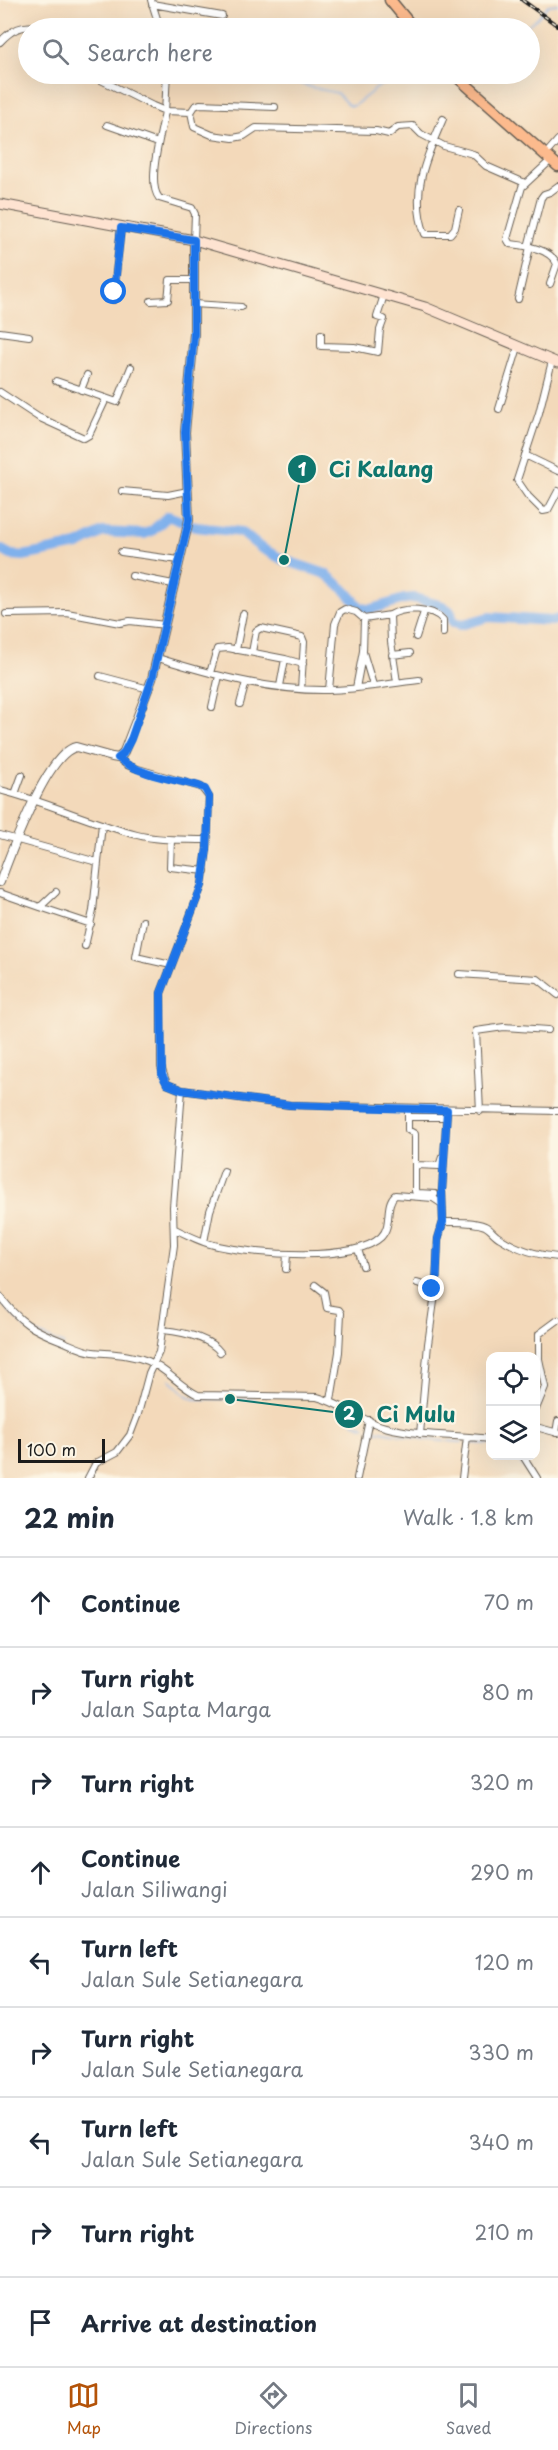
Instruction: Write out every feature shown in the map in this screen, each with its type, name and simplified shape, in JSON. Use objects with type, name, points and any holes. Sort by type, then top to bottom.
[{"type":"main road","points":[[390,0],[405,18]]},
{"type":"main road","points":[[465,84],[552,160]]},
{"type":"main road","points":[[0,204],[194,240],[437,311],[555,362]]},
{"type":"street","points":[[157,18],[152,2],[222,16]]},
{"type":"street","points":[[0,42],[9,33],[18,29]]},
{"type":"street","points":[[108,84],[165,111],[191,111]]},
{"type":"street","points":[[118,758],[128,746],[149,689],[158,658],[172,584],[189,521],[185,426],[193,351],[195,214],[192,208],[156,196],[158,143],[165,111],[166,84]]},
{"type":"street","points":[[275,107],[201,104],[195,106],[191,111],[194,127],[218,136],[241,137],[255,128],[389,134],[398,127],[413,126],[421,134],[452,150],[473,154],[486,166],[525,183]]},
{"type":"street","points":[[443,119],[419,182],[425,234],[450,234],[457,225],[459,210]]},
{"type":"street","points":[[107,125],[158,143]]},
{"type":"street","points":[[550,284],[557,261],[544,252],[510,244],[507,239],[517,200],[525,183],[537,176],[552,160],[558,140]]},
{"type":"street","points":[[518,299],[541,198],[558,186]]},
{"type":"street","points":[[113,300],[121,228]]},
{"type":"street","points":[[152,301],[168,300],[171,280],[194,280]]},
{"type":"street","points":[[321,334],[321,345],[354,347],[378,352],[378,340],[384,319],[377,317],[384,295]]},
{"type":"street","points":[[194,304],[241,307]]},
{"type":"street","points":[[0,332],[29,336]]},
{"type":"street","points":[[499,409],[518,347]]},
{"type":"street","points":[[555,362],[518,481],[542,511],[547,511],[558,491]]},
{"type":"street","points":[[56,381],[116,402],[120,401],[130,367]]},
{"type":"street","points":[[81,390],[87,375]]},
{"type":"street","points":[[0,392],[49,423],[84,438],[89,435],[106,399]]},
{"type":"street","points":[[525,455],[558,471]]},
{"type":"street","points":[[122,491],[168,495],[188,491]]},
{"type":"street","points":[[120,552],[179,560]]},
{"type":"street","points":[[132,576],[172,584]]},
{"type":"street","points":[[329,690],[335,624],[338,614],[343,609],[350,609],[364,619],[390,615],[405,609],[429,612],[440,616],[443,633]]},
{"type":"street","points":[[416,637],[424,612]]},
{"type":"street","points":[[6,614],[66,613],[120,623],[130,621],[165,625]]},
{"type":"street","points":[[236,650],[243,614]]},
{"type":"street","points":[[390,615],[392,655],[397,682]]},
{"type":"street","points":[[356,688],[363,651],[364,619]]},
{"type":"street","points":[[252,652],[259,628],[299,635],[304,640],[301,689]]},
{"type":"street","points":[[210,673],[217,649],[252,652],[303,664]]},
{"type":"street","points":[[363,651],[373,685]]},
{"type":"street","points":[[392,655],[410,653]]},
{"type":"street","points":[[158,658],[246,682],[301,689],[356,688],[419,680]]},
{"type":"street","points":[[280,686],[285,659]]},
{"type":"street","points":[[100,676],[149,689]]},
{"type":"street","points":[[212,707],[219,676]]},
{"type":"street","points":[[240,704],[246,682]]},
{"type":"street","points":[[0,882],[34,799],[58,760],[70,749],[78,747],[118,758],[138,769],[205,789],[209,799],[205,871],[197,901],[161,993],[161,1067],[167,1084],[182,1090],[290,1105],[408,1109],[447,1113]]},
{"type":"street","points":[[15,794],[22,775]]},
{"type":"street","points":[[0,790],[34,799],[138,835],[171,840],[207,840]]},
{"type":"street","points":[[85,946],[91,924],[102,824]]},
{"type":"street","points":[[0,835],[97,862]]},
{"type":"street","points":[[171,840],[170,867],[205,871]]},
{"type":"street","points":[[0,892],[91,924]]},
{"type":"street","points":[[40,907],[56,892]]},
{"type":"street","points":[[142,921],[136,957],[171,965]]},
{"type":"street","points":[[459,974],[538,979],[558,995]]},
{"type":"street","points":[[480,1111],[476,1031],[504,1027],[548,1030]]},
{"type":"street","points":[[88,1478],[96,1463],[117,1452],[130,1435],[164,1330],[175,1229],[173,1207],[182,1090]]},
{"type":"street","points":[[408,1109],[408,1130],[415,1134],[416,1192],[435,1194]]},
{"type":"street","points":[[409,1117],[480,1111],[558,1112]]},
{"type":"street","points":[[420,1434],[428,1344],[436,1289],[438,1239],[443,1222],[447,1113]]},
{"type":"street","points":[[416,1166],[441,1164],[443,1134]]},
{"type":"street","points":[[204,1242],[210,1211],[224,1171]]},
{"type":"street","points":[[175,1229],[220,1247],[287,1254],[321,1254],[358,1249],[378,1239],[387,1229],[390,1202],[395,1195],[433,1198],[442,1204]]},
{"type":"street","points":[[443,1222],[486,1227],[510,1244],[530,1252],[558,1257]]},
{"type":"street","points":[[358,1249],[363,1266]]},
{"type":"street","points":[[286,1269],[287,1254]]},
{"type":"street","points":[[417,1283],[436,1289]]},
{"type":"street","points":[[315,1285],[324,1292],[327,1308],[338,1310],[341,1313],[338,1359],[331,1400]]},
{"type":"street","points":[[0,1296],[21,1321],[37,1332],[92,1352],[134,1356],[187,1390],[201,1396],[300,1395],[331,1400],[367,1426],[420,1434],[486,1439]]},
{"type":"street","points":[[537,1406],[545,1387],[539,1359],[539,1334],[558,1320]]},
{"type":"street","points":[[164,1330],[183,1332],[211,1344],[220,1352]]},
{"type":"street","points":[[540,1428],[557,1433],[558,1421]]},
{"type":"street","points":[[357,1478],[367,1426]]},
{"type":"street","points":[[462,1478],[467,1438]]},
{"type":"street","points":[[526,1460],[537,1478]]},
{"type":"waterway","points":[[537,18],[548,5],[558,4]]},
{"type":"waterway","points":[[302,84],[337,93],[348,105],[353,106],[382,84]]},
{"type":"waterway","points":[[414,84],[428,84]]},
{"type":"waterway","points":[[0,549],[11,555],[23,556],[78,545],[103,532],[144,534],[152,531],[168,516],[196,527],[241,532],[261,548],[284,560],[326,574],[360,607],[366,609],[414,598],[443,606],[451,612],[453,622],[460,625],[489,617],[552,621],[558,619]]},
{"type":"waterway","points":[[0,1301],[26,1329],[64,1345]]},
{"type":"waterway","points":[[170,1379],[186,1395],[195,1399],[256,1399]]},
{"type":"waterway","points":[[335,1406],[353,1422],[365,1427]]},
{"type":"waterway","points":[[370,1429],[428,1440],[462,1442]]},
{"type":"waterway","points":[[467,1443],[486,1444]]},
{"type":"waterway","points":[[519,1460],[531,1478]]},
{"type":"railway","points":[[522,0],[558,26]]},
{"type":"place","name":"Ci Kalang","points":[[284,560]]},
{"type":"place","name":"Ci Mulu","points":[[230,1399]]},
{"type":"route","points":[[114,292],[121,228],[194,240],[194,334],[185,432],[189,520],[172,584],[152,679],[131,739],[123,754],[118,758],[138,769],[199,786],[205,789],[209,797],[207,849],[202,885],[161,993],[162,1075],[167,1084],[182,1090],[290,1105],[447,1110],[442,1191],[443,1222],[438,1239],[436,1289],[432,1289]]}]
